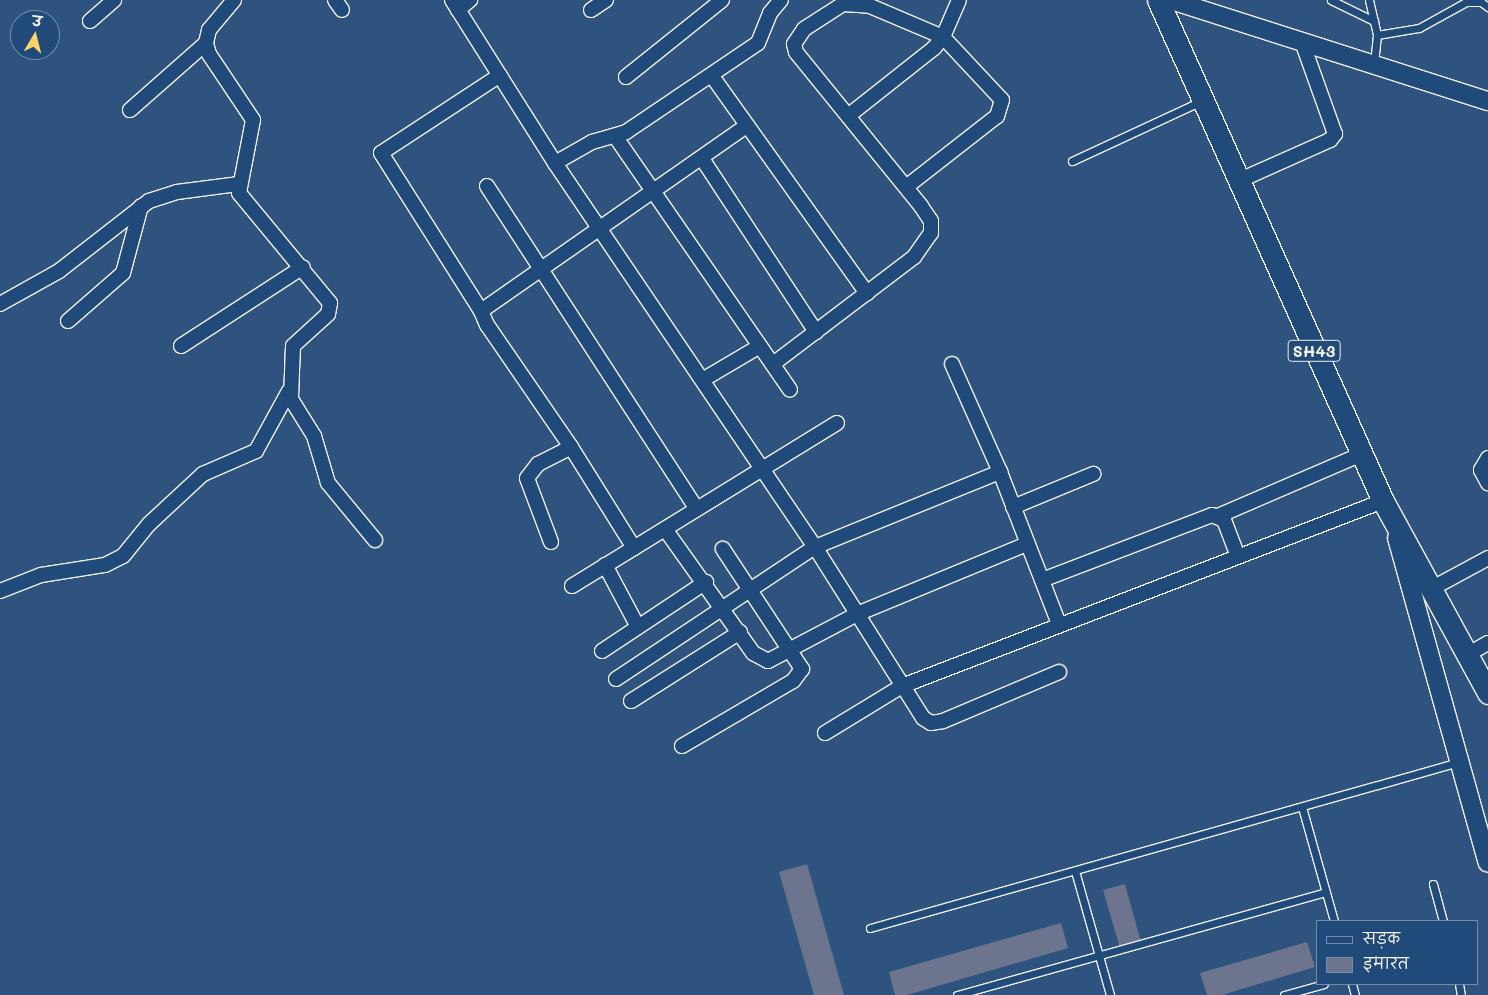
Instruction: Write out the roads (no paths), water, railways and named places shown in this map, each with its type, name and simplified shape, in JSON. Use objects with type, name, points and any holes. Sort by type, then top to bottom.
[{"type":"main road","name":"SH43","points":[[1158,0],[1388,510],[1429,590],[1488,694]]},
{"type":"street","points":[[90,21],[114,0]]},
{"type":"street","points":[[470,0],[455,5],[555,163],[704,379],[815,547],[923,718],[931,723],[943,721],[1059,672]]},
{"type":"street","points":[[592,10],[606,0]]},
{"type":"street","points":[[626,76],[722,0]]},
{"type":"street","points":[[555,163],[592,142],[615,136],[712,76],[758,43],[770,12],[781,0]]},
{"type":"street","points":[[848,116],[943,37],[959,0]]},
{"type":"street","points":[[1171,0],[1488,101]]},
{"type":"street","points":[[773,364],[914,257],[931,233],[931,221],[906,187],[796,52],[794,44],[804,30],[852,2],[943,37],[998,93],[1002,108],[906,187]]},
{"type":"street","points":[[0,591],[41,575],[105,565],[124,556],[149,524],[203,474],[256,450],[289,391],[293,346],[330,310],[327,296],[242,200],[239,184],[254,130],[253,120],[209,54],[206,43],[209,30],[225,3]]},
{"type":"street","points":[[1238,181],[1330,140],[1335,134],[1302,42]]},
{"type":"street","points":[[130,110],[206,43]]},
{"type":"street","points":[[500,75],[381,153],[481,310],[487,325],[571,447],[634,548]]},
{"type":"street","points":[[712,76],[867,293]]},
{"type":"street","points":[[481,310],[540,268],[703,160],[746,126]]},
{"type":"street","points":[[615,136],[790,390]]},
{"type":"street","points":[[703,160],[816,332]]},
{"type":"street","points":[[0,304],[59,271],[141,206],[162,194],[239,184]]},
{"type":"street","points":[[487,186],[697,509]]},
{"type":"street","points":[[68,321],[123,274],[141,206]]},
{"type":"street","points":[[181,346],[303,267]]},
{"type":"street","points":[[704,379],[760,346]]},
{"type":"street","points":[[952,364],[1000,472],[1059,624]]},
{"type":"street","points":[[289,391],[314,436],[328,484],[375,540]]},
{"type":"street","points":[[572,586],[762,467],[837,423]]},
{"type":"street","points":[[551,542],[527,478],[538,464],[571,447]]},
{"type":"street","points":[[1042,580],[1218,516],[1362,454]]},
{"type":"street","points":[[1488,458],[1481,470],[1488,483]]},
{"type":"street","points":[[616,679],[815,547],[1000,472]]},
{"type":"street","points":[[1012,507],[1093,474]]},
{"type":"street","points":[[825,733],[902,686],[1238,556],[1388,510],[1488,863]]},
{"type":"street","points":[[1218,516],[1228,527],[1238,556]]},
{"type":"street","points":[[665,529],[706,582],[753,652],[768,661],[793,650],[857,614],[1027,544]]},
{"type":"street","points":[[682,746],[794,681],[802,669],[793,650],[723,548]]},
{"type":"street","points":[[1429,590],[1488,558]]},
{"type":"street","points":[[605,565],[638,627]]},
{"type":"street","points":[[602,651],[706,582]]},
{"type":"street","points":[[631,701],[740,632]]},
{"type":"street","points":[[1467,655],[1488,643]]},
{"type":"lane","points":[[1331,0],[1374,21]]},
{"type":"lane","points":[[1369,0],[1377,34],[1374,65]]},
{"type":"lane","points":[[1377,34],[1419,28],[1466,2],[1481,2],[1488,7]]},
{"type":"lane","points":[[1072,160],[1202,101]]},
{"type":"lane","points":[[870,928],[1459,762]]},
{"type":"lane","points":[[1302,807],[1334,920]]},
{"type":"lane","points":[[1075,871],[1097,956],[1110,995]]},
{"type":"lane","points":[[1433,884],[1443,920]]},
{"type":"lane","points":[[957,995],[1326,892]]},
{"type":"lane","points":[[1284,995],[1320,985]]}]
